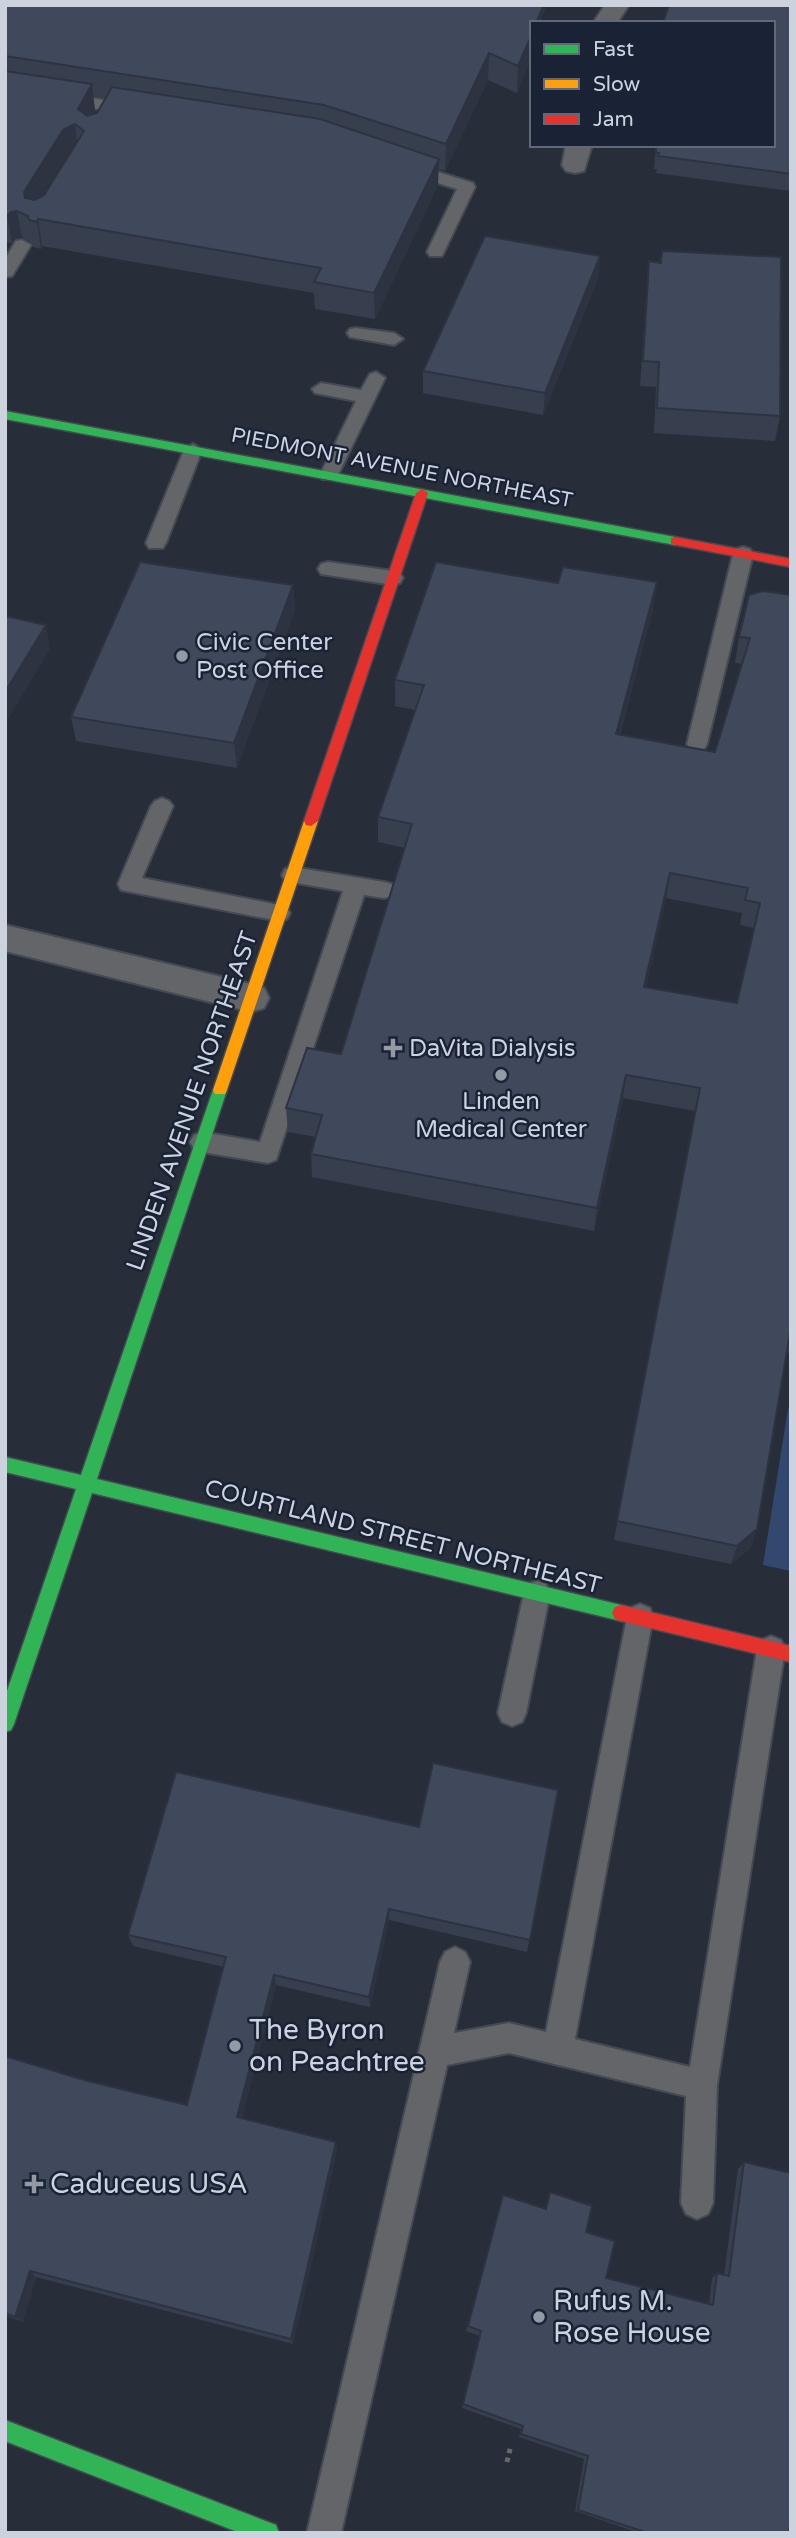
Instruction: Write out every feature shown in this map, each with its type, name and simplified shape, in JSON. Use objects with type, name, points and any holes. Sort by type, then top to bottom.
[{"type":"main road","name":"PIEDMONT AVENUE NORTHEAST","points":[[5,415],[791,563]]},
{"type":"main road","name":"LINDEN AVENUE NORTHEAST","points":[[5,1724],[422,493]]},
{"type":"main road","name":"COURTLAND STREET NORTHEAST","points":[[5,1464],[781,1652]]},
{"type":"main road","points":[[5,2430],[268,2533]]},
{"type":"street","points":[[606,21],[617,5]]},
{"type":"street","points":[[5,938],[251,998]]},
{"type":"lane","points":[[5,89],[149,112]]},
{"type":"lane","points":[[97,125],[109,106]]},
{"type":"lane","points":[[389,161],[467,187],[436,252]]},
{"type":"lane","points":[[5,272],[23,245]]},
{"type":"lane","points":[[356,333],[394,339]]},
{"type":"lane","points":[[329,475],[376,378]]},
{"type":"lane","points":[[321,389],[367,397]]},
{"type":"lane","points":[[156,543],[192,450]]},
{"type":"lane","points":[[697,744],[743,554]]},
{"type":"lane","points":[[328,569],[393,578]]},
{"type":"lane","points":[[162,806],[129,884],[279,913]]},
{"type":"lane","points":[[293,874],[384,890]]},
{"type":"lane","points":[[202,1142],[268,1153],[356,885]]},
{"type":"lane","points":[[512,1713],[537,1593]]},
{"type":"lane","points":[[558,2050],[640,1617]]},
{"type":"lane","points":[[697,2203],[702,2085],[781,1652]]},
{"type":"lane","points":[[324,2533],[455,1962]]},
{"type":"lane","points":[[434,2052],[509,2038],[702,2085]]},
{"type":"path","points":[[508,2462],[511,2445]]},
{"type":"shaded area","points":[[791,1406],[791,1571],[763,1565],[788,1409]]},
{"type":"building","points":[[5,5],[543,7],[537,21],[530,21],[530,39],[518,66],[489,53],[446,144],[324,105],[5,56]]},
{"type":"building","points":[[669,5],[791,5],[791,174],[658,156],[656,147],[775,147],[775,21],[664,21]]},
{"type":"building","points":[[5,71],[92,84],[78,109],[87,116],[97,113],[112,87],[320,119],[439,159],[374,293],[314,282],[321,268],[38,219],[37,222],[29,220],[28,216],[17,211],[5,216]],"holes":[[[75,124],[84,131],[44,195],[35,200],[25,198],[24,192],[63,130]]]},
{"type":"building","points":[[485,236],[600,256],[545,393],[423,371]]},
{"type":"building","points":[[662,251],[781,257],[780,416],[657,408],[659,362],[643,361],[649,261],[661,263]]},
{"type":"building","name":"Civic Center Post Office","points":[[140,562],[293,585],[234,743],[71,717]]},
{"type":"building","points":[[436,562],[558,583],[563,567],[657,582],[616,734],[715,752],[750,638],[739,637],[749,595],[763,591],[791,595],[791,1327],[757,1529],[737,1546],[617,1521],[700,1088],[626,1075],[597,1208],[311,1154],[322,1115],[286,1108],[307,1048],[341,1054],[412,824],[378,817],[424,685],[395,680]],"holes":[[[670,873],[748,888],[745,900],[760,903],[737,1003],[644,987]]]},
{"type":"building","points":[[5,616],[46,625],[5,692]]},
{"type":"building","name":"The Byron on Peachtree","points":[[433,1763],[558,1790],[530,1940],[389,1909],[369,1997],[274,1975],[237,2117],[336,2142],[291,2339],[30,2271],[15,2317],[5,2313],[5,2056],[84,2080],[187,2105],[226,1957],[128,1935],[176,1772],[419,1827]]},
{"type":"building","points":[[744,2162],[791,2173],[789,2533],[648,2533],[578,2510],[588,2456],[521,2434],[523,2426],[463,2404],[481,2331],[468,2326],[503,2195],[546,2209],[550,2192],[592,2206],[586,2232],[615,2241],[606,2278],[713,2305],[717,2273],[729,2276]]},
{"type":"traffic: fast","points":[[5,415],[675,541]]},
{"type":"traffic: fast","points":[[5,1724],[220,1090]]},
{"type":"traffic: fast","points":[[5,1464],[621,1613]]},
{"type":"traffic: fast","points":[[5,2430],[268,2533]]},
{"type":"traffic: slow","points":[[220,1090],[311,821]]},
{"type":"traffic: jam","points":[[311,821],[422,493]]},
{"type":"traffic: jam","points":[[675,541],[791,563]]},
{"type":"traffic: jam","points":[[621,1613],[791,1654]]},
{"type":"place","name":"Civic Center Post Office","points":[[182,656]]},
{"type":"place","name":"DaVita Dialysis","points":[[393,1048]]},
{"type":"place","name":"Linden Medical Center","points":[[501,1075]]},
{"type":"place","name":"The Byron on Peachtree","points":[[235,2046]]},
{"type":"place","name":"Caduceus USA","points":[[34,2184]]},
{"type":"place","name":"Rufus M. Rose House","points":[[539,2317]]}]
